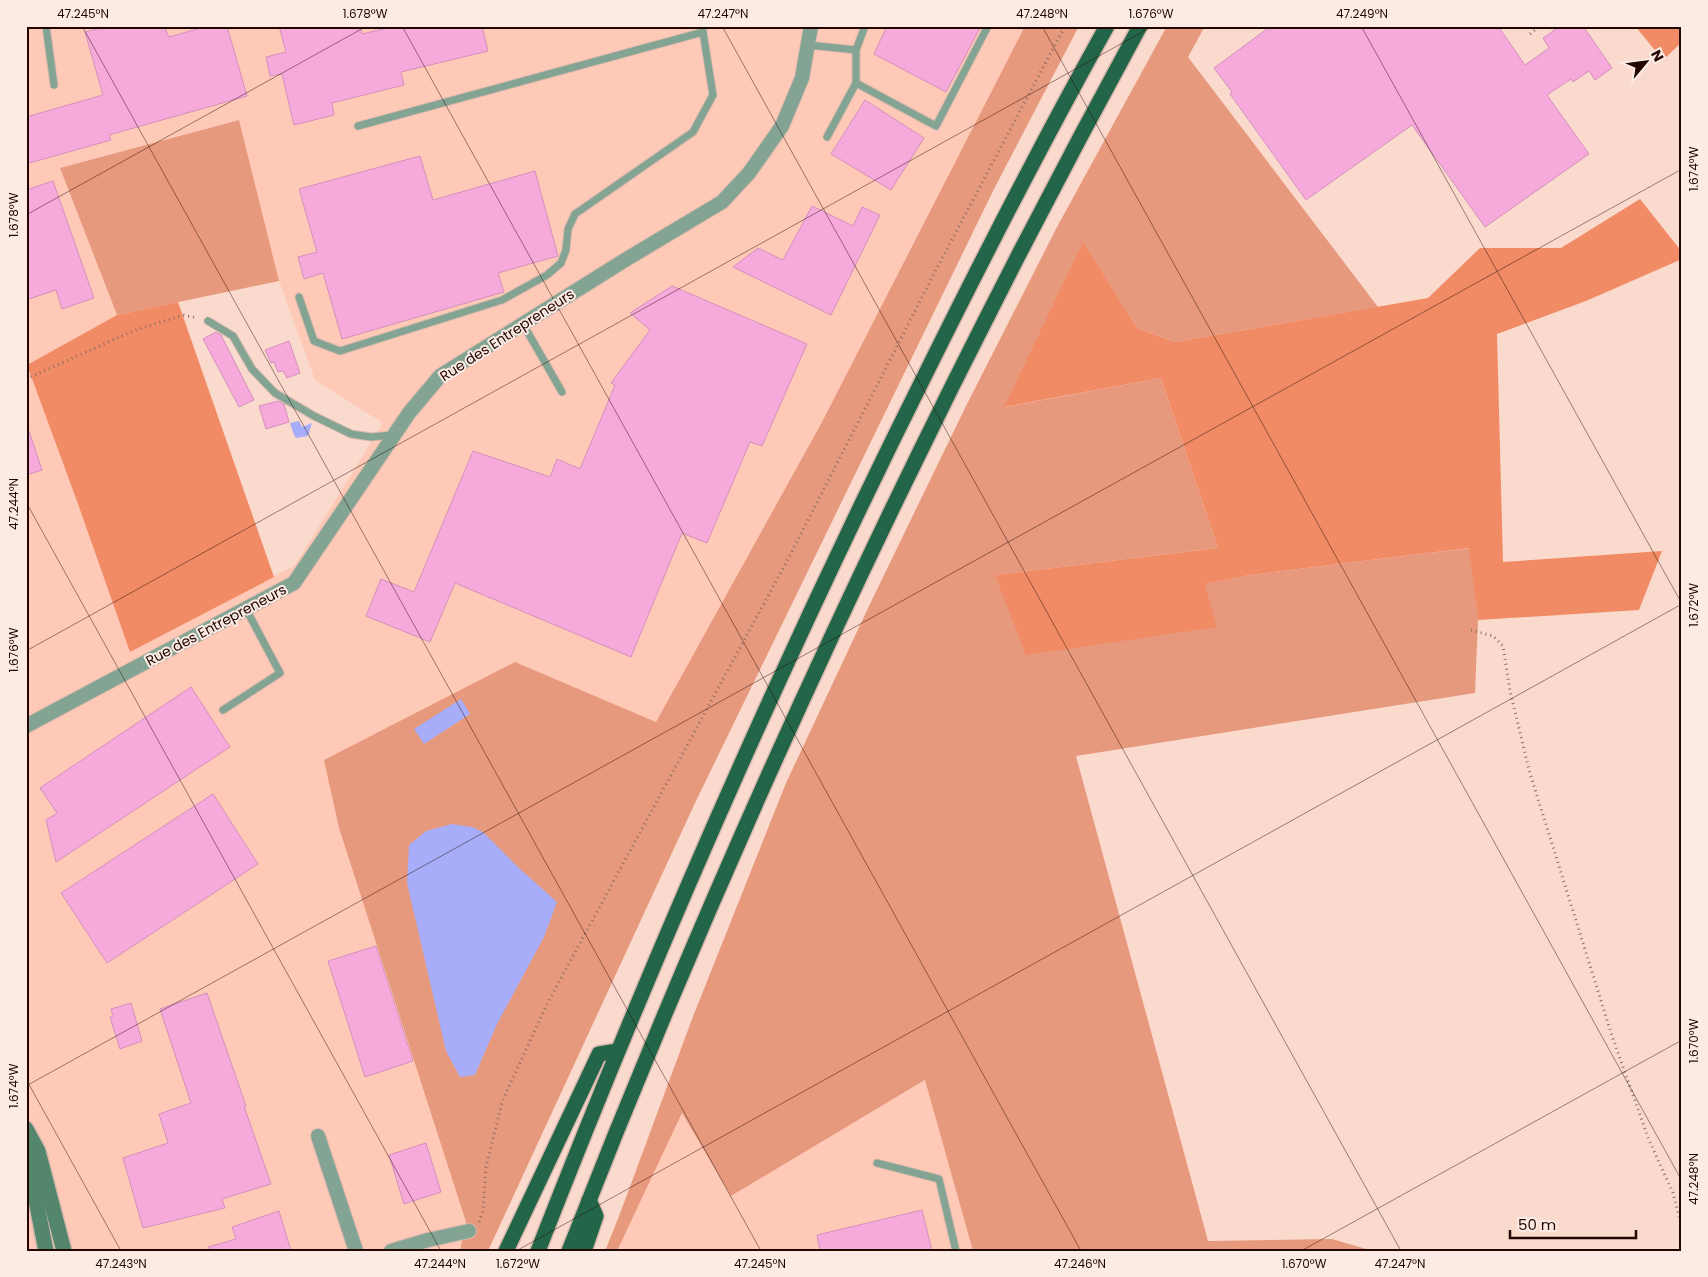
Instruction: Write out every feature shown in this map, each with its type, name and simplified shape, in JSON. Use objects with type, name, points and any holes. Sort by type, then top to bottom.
[{"type":"highway","points":[[538,1251],[617,1051],[710,834],[842,545],[965,295],[1107,26]]},
{"type":"highway","points":[[569,1251],[688,957],[788,730],[863,568],[976,337],[1140,26]]},
{"type":"highway","points":[[506,1251],[599,1054],[617,1051]]},
{"type":"highway","points":[[584,1251],[596,1216],[589,1200]]},
{"type":"main road","points":[[26,1129],[38,1151],[64,1251]]},
{"type":"main road","points":[[26,1134],[28,1160],[46,1251]]},
{"type":"street","name":"Rue des Entrepreneurs","points":[[26,726],[294,583],[409,413],[440,376],[625,260],[722,202],[749,173],[782,126],[802,78],[811,26]]},
{"type":"street","points":[[318,1136],[356,1251]]},
{"type":"street","points":[[391,1251],[469,1231]]},
{"type":"lane","points":[[46,26],[54,85]]},
{"type":"lane","points":[[827,137],[856,83],[856,50],[865,26]]},
{"type":"lane","points":[[856,83],[936,126],[988,26]]},
{"type":"lane","points":[[299,297],[314,341],[340,351],[502,300],[547,276],[562,262],[566,250],[568,229],[575,214],[693,132],[713,95],[702,29],[358,126]]},
{"type":"lane","points":[[808,45],[856,50]]},
{"type":"lane","points":[[208,321],[233,336],[252,369],[275,393],[314,416],[351,434],[371,437],[394,435]]},
{"type":"lane","points":[[523,324],[562,392]]},
{"type":"lane","points":[[223,710],[280,673],[246,609]]},
{"type":"lane","points":[[877,1163],[939,1179],[956,1251]]},
{"type":"path","points":[[469,1231],[479,1224],[483,1211],[486,1167],[502,1102],[546,1006],[787,561],[938,266],[1065,26]]},
{"type":"path","points":[[1530,34],[1540,26]]},
{"type":"path","points":[[26,379],[133,331],[183,315],[208,321]]},
{"type":"path","points":[[1472,630],[1493,636],[1502,646],[1510,691],[1529,770],[1612,1036],[1649,1140],[1673,1193],[1682,1227]]},
{"type":"shaded area","points":[[26,26],[1025,26],[822,422],[656,722],[515,662],[339,828],[466,1222],[460,1251],[26,1251]],"holes":[[[238,120],[279,281],[315,380],[383,423],[295,565],[130,652],[27,365],[117,315],[60,168]]]},
{"type":"shaded area","points":[[1025,26],[1079,26],[994,189],[695,803],[488,1251],[460,1251],[466,1222],[339,828],[324,760],[515,662],[656,722],[822,422]]},
{"type":"shaded area","points":[[1167,26],[1205,26],[1188,57],[1378,307],[1175,342],[1137,328],[1083,243],[1005,407],[1161,378],[1218,548],[995,575],[1216,627],[1204,584],[1250,575],[1470,548],[1478,620],[1475,693],[1076,756],[1208,1241],[1332,1239],[1373,1251],[973,1251],[925,1080],[731,1196],[682,1113],[617,1251],[605,1251],[692,1019],[786,783],[966,406],[1057,227]]},
{"type":"shaded area","points":[[1635,26],[1682,26],[1682,42],[1663,60]]},
{"type":"shaded area","points":[[239,120],[279,281],[117,315],[60,168]]},
{"type":"shaded area","points":[[1640,199],[1682,252],[1682,259],[1586,301],[1497,334],[1503,562],[1662,551],[1639,610],[1478,620],[1469,548],[1250,575],[1205,584],[1217,627],[1026,655],[995,575],[1218,548],[1161,378],[1004,407],[1083,242],[1137,328],[1175,342],[1428,298],[1480,248],[1561,248]]},
{"type":"shaded area","points":[[178,302],[274,577],[130,652],[27,365],[117,315]]},
{"type":"shaded area","points":[[926,1080],[973,1251],[617,1251],[682,1112],[731,1196]]},
{"type":"water","points":[[299,421],[302,427],[312,423],[308,436],[296,438],[294,435],[290,423]]},
{"type":"water","points":[[461,699],[470,714],[424,744],[414,729]]},
{"type":"water","points":[[452,824],[472,827],[483,832],[557,902],[544,937],[497,1024],[475,1075],[460,1077],[446,1051],[407,883],[409,845],[426,831]]},
{"type":"building","points":[[107,26],[164,26],[169,37],[208,26],[227,26],[247,96],[109,135],[111,140],[26,164],[26,117],[103,95],[85,32]]},
{"type":"building","points":[[279,26],[361,26],[362,34],[395,26],[482,26],[488,51],[401,72],[404,85],[332,103],[334,115],[294,125],[282,74],[270,76],[266,57],[286,52]]},
{"type":"building","points":[[887,26],[981,26],[946,92],[874,54]]},
{"type":"building","points":[[1271,26],[1498,26],[1525,65],[1549,48],[1543,38],[1560,26],[1583,26],[1612,68],[1595,80],[1589,71],[1573,82],[1571,79],[1547,95],[1589,154],[1485,227],[1412,125],[1306,200],[1230,94],[1232,92],[1214,68]]},
{"type":"building","points":[[865,100],[924,138],[891,190],[831,154]]},
{"type":"building","points":[[420,156],[433,200],[535,171],[558,256],[498,273],[504,292],[342,339],[323,273],[304,279],[298,257],[317,252],[299,189]]},
{"type":"building","points":[[53,181],[94,298],[62,309],[56,290],[26,300],[26,190]]},
{"type":"building","points":[[812,206],[853,226],[862,207],[880,215],[831,315],[733,267],[758,248],[783,260]]},
{"type":"building","points":[[672,286],[807,344],[762,446],[750,442],[707,543],[682,533],[631,657],[455,583],[430,642],[366,616],[381,579],[414,592],[473,451],[550,477],[557,459],[580,469],[615,385],[611,383],[650,330],[630,313]]},
{"type":"building","points":[[216,332],[221,335],[254,400],[239,407],[203,339]]},
{"type":"building","points":[[289,341],[300,373],[287,378],[283,371],[278,372],[274,362],[271,363],[265,350]]},
{"type":"building","points":[[278,401],[284,404],[289,422],[266,429],[259,406]]},
{"type":"building","points":[[29,431],[42,470],[26,475],[26,432]]},
{"type":"building","points":[[191,687],[230,747],[56,862],[46,820],[57,813],[40,788]]},
{"type":"building","points":[[213,794],[258,864],[107,963],[61,893]]},
{"type":"building","points":[[376,946],[413,1061],[365,1077],[328,961]]},
{"type":"building","points":[[207,993],[271,1184],[222,1199],[225,1208],[143,1228],[123,1158],[168,1143],[159,1114],[191,1103],[160,1009]]},
{"type":"building","points":[[131,1003],[142,1041],[120,1049],[110,1017],[113,1016],[111,1009]]},
{"type":"building","points":[[426,1143],[441,1192],[404,1204],[389,1155]]},
{"type":"building","points":[[922,1210],[932,1251],[820,1251],[817,1235]]},
{"type":"building","points":[[279,1211],[291,1251],[209,1251],[208,1247],[236,1239],[232,1227]]}]
